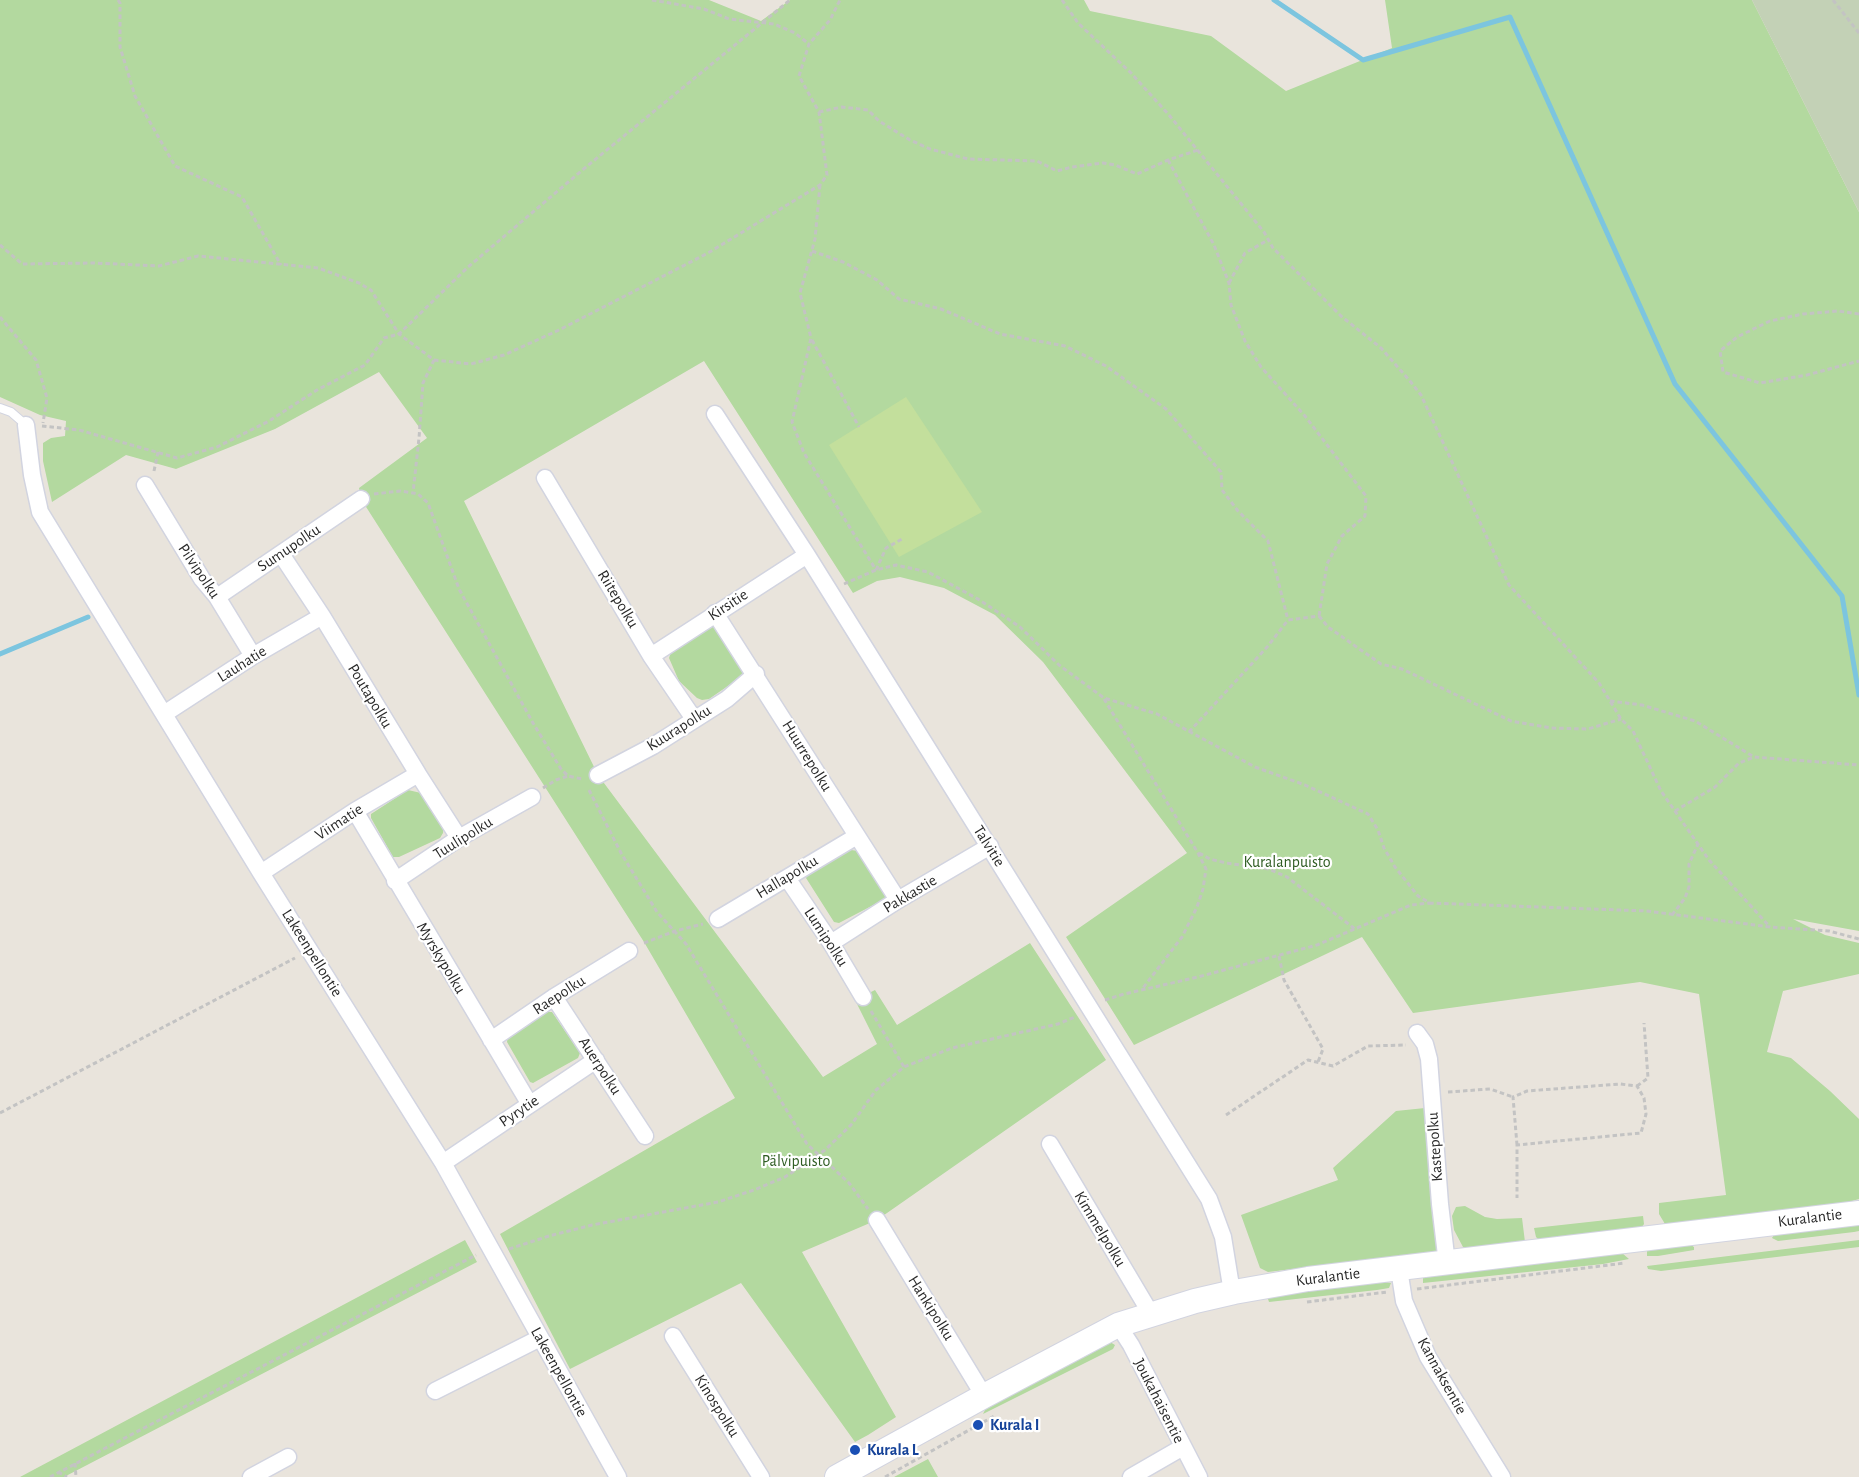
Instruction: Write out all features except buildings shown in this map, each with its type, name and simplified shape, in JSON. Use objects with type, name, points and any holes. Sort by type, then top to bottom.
[{"type":"street","name":"Talvitie","points":[[715,414],[807,555],[1209,1199],[1223,1237],[1234,1292]]},
{"type":"street","name":"Lakeenpellontie","points":[[26,425],[32,475],[40,512],[261,873],[443,1163],[488,1253],[540,1338],[618,1477]]},
{"type":"street","name":"Riitepolku","points":[[545,478],[651,656],[694,719]]},
{"type":"street","name":"Pilvipolku","points":[[146,485],[202,579],[217,597],[253,656]]},
{"type":"street","name":"Sumupolku","points":[[217,597],[362,499]]},
{"type":"street","name":"Poutapolku","points":[[281,554],[322,616],[459,838]]},
{"type":"street","name":"Kirsitie","points":[[651,656],[807,555]]},
{"type":"street","name":"Huurrepolku","points":[[715,613],[898,900]]},
{"type":"street","name":"Lauhatie","points":[[164,714],[253,656],[322,616]]},
{"type":"street","name":"Kuurapolku","points":[[598,775],[653,746],[727,699],[756,674]]},
{"type":"street","name":"Viimatie","points":[[261,873],[418,774]]},
{"type":"street","name":"Tuulipolku","points":[[395,881],[459,838],[532,796]]},
{"type":"street","name":"Myrskypolku","points":[[355,812],[529,1103]]},
{"type":"street","name":"Hallapolku","points":[[718,919],[857,836]]},
{"type":"street","name":"Pakkastie","points":[[831,943],[898,900],[990,846]]},
{"type":"street","name":"Lumipolku","points":[[787,878],[831,943],[863,997]]},
{"type":"street","name":"Raepolku","points":[[491,1040],[554,997],[629,951]]},
{"type":"street","name":"Auerpolku","points":[[554,997],[645,1136]]},
{"type":"street","name":"Kastepolku","points":[[1421,1039],[1429,1059],[1447,1264]]},
{"type":"street","name":"Pyrytie","points":[[443,1163],[596,1060]]},
{"type":"street","name":"Kimmelpolku","points":[[1050,1144],[1150,1314]]},
{"type":"street","name":"Kuralantie","points":[[837,1477],[1118,1325],[1150,1314],[1234,1292],[1308,1279],[1401,1280],[1447,1264],[1859,1213]]},
{"type":"street","name":"Hankipolku","points":[[877,1220],[984,1396]]},
{"type":"street","name":"Kannaksentie","points":[[1401,1280],[1404,1301],[1428,1357],[1502,1477]]},
{"type":"street","name":"Joukahaisentie","points":[[1118,1325],[1131,1345],[1199,1477]]},
{"type":"street","name":"Kinospolku","points":[[674,1336],[761,1477]]},
{"type":"street","points":[[435,1391],[540,1338]]},
{"type":"street","points":[[1131,1477],[1183,1447]]},
{"type":"street","points":[[250,1477],[288,1457]]},
{"type":"lane","points":[[0,408],[11,412],[26,425]]},
{"type":"path","points":[[118,0],[120,3],[120,47],[135,96],[175,166],[242,197],[281,265]]},
{"type":"path","points":[[652,0],[704,9],[729,19],[761,22],[795,33],[809,44]]},
{"type":"path","points":[[26,425],[79,430],[177,458],[217,447],[269,421],[317,390],[365,364],[384,338],[399,334],[477,259],[790,0]]},
{"type":"path","points":[[0,245],[22,264],[94,263],[159,266],[198,256],[318,268],[359,283],[371,290],[399,334],[434,360],[471,364],[504,355],[624,298],[708,253],[820,185],[827,175],[819,112],[799,76],[809,44],[830,20],[840,0]]},
{"type":"path","points":[[1062,0],[1078,23],[1131,73],[1198,150],[1273,248],[1341,316],[1381,348],[1421,395],[1509,585],[1599,684],[1622,719],[1633,731],[1661,791],[1675,812],[1709,860],[1770,927]]},
{"type":"path","points":[[1833,0],[1859,33]]},
{"type":"path","points":[[819,112],[842,107],[868,110],[879,121],[930,149],[968,159],[1037,161],[1057,171],[1103,163],[1137,174],[1198,150]]},
{"type":"path","points":[[1168,160],[1214,244],[1229,283],[1231,305],[1245,341],[1261,367],[1305,416],[1366,496],[1365,516],[1342,536],[1327,564],[1319,616],[1328,627],[1381,664],[1402,669],[1511,721],[1551,728],[1588,729],[1622,719]]},
{"type":"path","points":[[820,185],[812,251],[800,293],[811,339],[859,427]]},
{"type":"path","points":[[1229,283],[1245,253],[1268,240]]},
{"type":"path","points":[[812,251],[843,262],[877,280],[900,299],[941,309],[1000,334],[1065,346],[1106,366],[1166,409],[1221,472],[1222,490],[1238,511],[1268,541],[1288,620]]},
{"type":"path","points":[[1859,314],[1838,312],[1803,314],[1770,321],[1737,337],[1720,351],[1723,372],[1760,383],[1808,375],[1859,361]]},
{"type":"path","points":[[0,317],[36,360],[47,398],[43,426]]},
{"type":"path","points":[[811,339],[792,422],[804,453],[876,570]]},
{"type":"path","points":[[412,493],[423,382],[434,360]]},
{"type":"path","points":[[362,499],[376,493],[400,491],[418,494],[428,503],[459,589],[561,769],[568,776],[583,780],[621,853],[652,904],[692,954],[807,1144],[849,1183],[877,1220]]},
{"type":"path","points":[[876,570],[886,548],[902,539]]},
{"type":"path","points":[[829,592],[876,570],[896,565],[928,572],[978,599],[1020,627],[1059,665],[1104,698],[1157,714],[1255,767],[1305,784],[1368,814],[1395,867],[1418,896],[1430,903]]},
{"type":"path","points":[[1189,732],[1269,646],[1288,620],[1319,616]]},
{"type":"path","points":[[1104,698],[1206,869],[1197,907],[1182,937],[1142,989]]},
{"type":"path","points":[[1610,701],[1642,705],[1695,721],[1754,757]]},
{"type":"path","points":[[1675,812],[1715,786],[1739,763],[1754,757],[1859,765]]},
{"type":"path","points":[[532,796],[556,780],[568,776]]},
{"type":"path","points":[[1672,915],[1685,898],[1689,887],[1689,864],[1698,844]]},
{"type":"path","points":[[1198,853],[1226,863],[1269,869],[1287,878],[1355,929]]},
{"type":"path","points":[[50,1477],[488,1253],[592,1225],[718,1202],[785,1177],[819,1154],[852,1125],[876,1090],[904,1067],[952,1048],[1058,1024],[1106,1000],[1142,989],[1198,978],[1317,945],[1411,905],[1430,903],[1647,911],[1770,927],[1829,931],[1859,939]]},
{"type":"path","points":[[629,951],[644,942],[718,919]]},
{"type":"path","points":[[0,1113],[310,950]]},
{"type":"path","points":[[1279,956],[1284,980],[1323,1049],[1318,1062]]},
{"type":"path","points":[[863,997],[904,1067]]},
{"type":"path","points":[[1431,1094],[1490,1089],[1513,1096],[1527,1091],[1620,1084],[1637,1086],[1648,1078],[1644,1023]]},
{"type":"path","points":[[1226,1114],[1308,1060],[1333,1066],[1368,1046],[1421,1039]]},
{"type":"path","points":[[1517,1145],[1641,1133],[1646,1114],[1644,1098],[1637,1086]]},
{"type":"path","points":[[1513,1096],[1517,1145],[1517,1198]]},
{"type":"path","points":[[1300,1302],[1401,1280],[1632,1262]]},
{"type":"path","points":[[885,1477],[1002,1411]]},
{"type":"path","points":[[75,1463],[76,1477]]},
{"type":"path","points":[[58,1472],[67,1477]]},
{"type":"green space","points":[[0,0],[709,0],[761,21],[790,0],[1084,0],[1090,11],[1211,36],[1286,91],[1392,48],[1385,0],[1752,0],[1859,212],[1859,931],[1793,919],[1825,935],[1859,943],[1859,974],[1783,991],[1767,1052],[1791,1058],[1859,1119],[1859,1199],[1845,1203],[1681,1225],[1665,1224],[1659,1214],[1659,1203],[1726,1195],[1699,994],[1640,982],[1413,1013],[1362,937],[1134,1045],[1066,937],[1187,853],[1043,662],[995,615],[944,588],[900,577],[877,581],[853,593],[704,361],[464,501],[598,775],[823,1077],[877,1044],[855,1000],[875,990],[897,1025],[1030,943],[1106,1060],[877,1220],[802,1252],[896,1417],[868,1435],[855,1442],[741,1283],[570,1369],[500,1234],[735,1098],[644,942],[361,499],[359,488],[427,438],[379,372],[275,429],[176,469],[126,455],[52,502],[43,461],[43,443],[51,438],[65,436],[66,421],[40,415],[0,397]]},
{"type":"green space","points":[[1752,0],[1859,0],[1859,212]]},
{"type":"green space","points":[[906,397],[982,512],[899,557],[829,445]]},
{"type":"green space","points":[[713,624],[745,672],[709,699],[702,700],[679,681],[669,658],[671,652]]},
{"type":"green space","points":[[408,790],[421,793],[444,825],[443,833],[440,838],[399,857],[393,857],[371,818],[371,814]]},
{"type":"green space","points":[[851,850],[858,851],[886,896],[885,899],[839,923],[834,922],[806,878],[809,873]]},
{"type":"green space","points":[[547,1012],[552,1012],[580,1053],[578,1058],[533,1083],[530,1082],[507,1042],[508,1035]]},
{"type":"green space","points":[[1425,1108],[1441,1251],[1268,1272],[1260,1268],[1241,1215],[1338,1180],[1333,1168],[1396,1111]]},
{"type":"green space","points":[[1465,1206],[1485,1217],[1522,1218],[1525,1242],[1475,1250],[1463,1247],[1454,1230],[1452,1216],[1456,1207]]},
{"type":"green space","points":[[1643,1216],[1644,1224],[1640,1230],[1540,1241],[1536,1237],[1534,1228]]},
{"type":"green space","points":[[1859,1222],[1859,1231],[1854,1232],[1778,1241],[1772,1238],[1775,1233]]},
{"type":"green space","points":[[465,1240],[477,1262],[64,1477],[20,1477]]},
{"type":"green space","points":[[1859,1240],[1859,1247],[1661,1271],[1648,1269],[1647,1266]]},
{"type":"green space","points":[[1689,1244],[1694,1247],[1694,1250],[1647,1256],[1647,1251],[1651,1248]]},
{"type":"green space","points":[[1622,1253],[1629,1259],[1603,1264],[1423,1283],[1423,1278],[1431,1274]]},
{"type":"green space","points":[[1377,1281],[1391,1283],[1389,1288],[1377,1290],[1269,1302],[1267,1296]]},
{"type":"green space","points":[[1110,1342],[1115,1345],[1113,1349],[983,1414],[998,1400]]},
{"type":"green space","points":[[928,1459],[938,1477],[894,1477]]},
{"type":"waterway","points":[[1274,0],[1363,60],[1510,17],[1675,384],[1842,596],[1859,695]]},
{"type":"waterway","points":[[0,654],[88,617]]},
{"type":"place","name":"Kurala I","points":[[978,1425]]},
{"type":"place","name":"Kurala L","points":[[855,1450]]},
{"type":"park label","name":"Kuralanpuisto","points":[[1287,862]]},
{"type":"park label","name":"Pälvipuisto","points":[[796,1161]]}]
